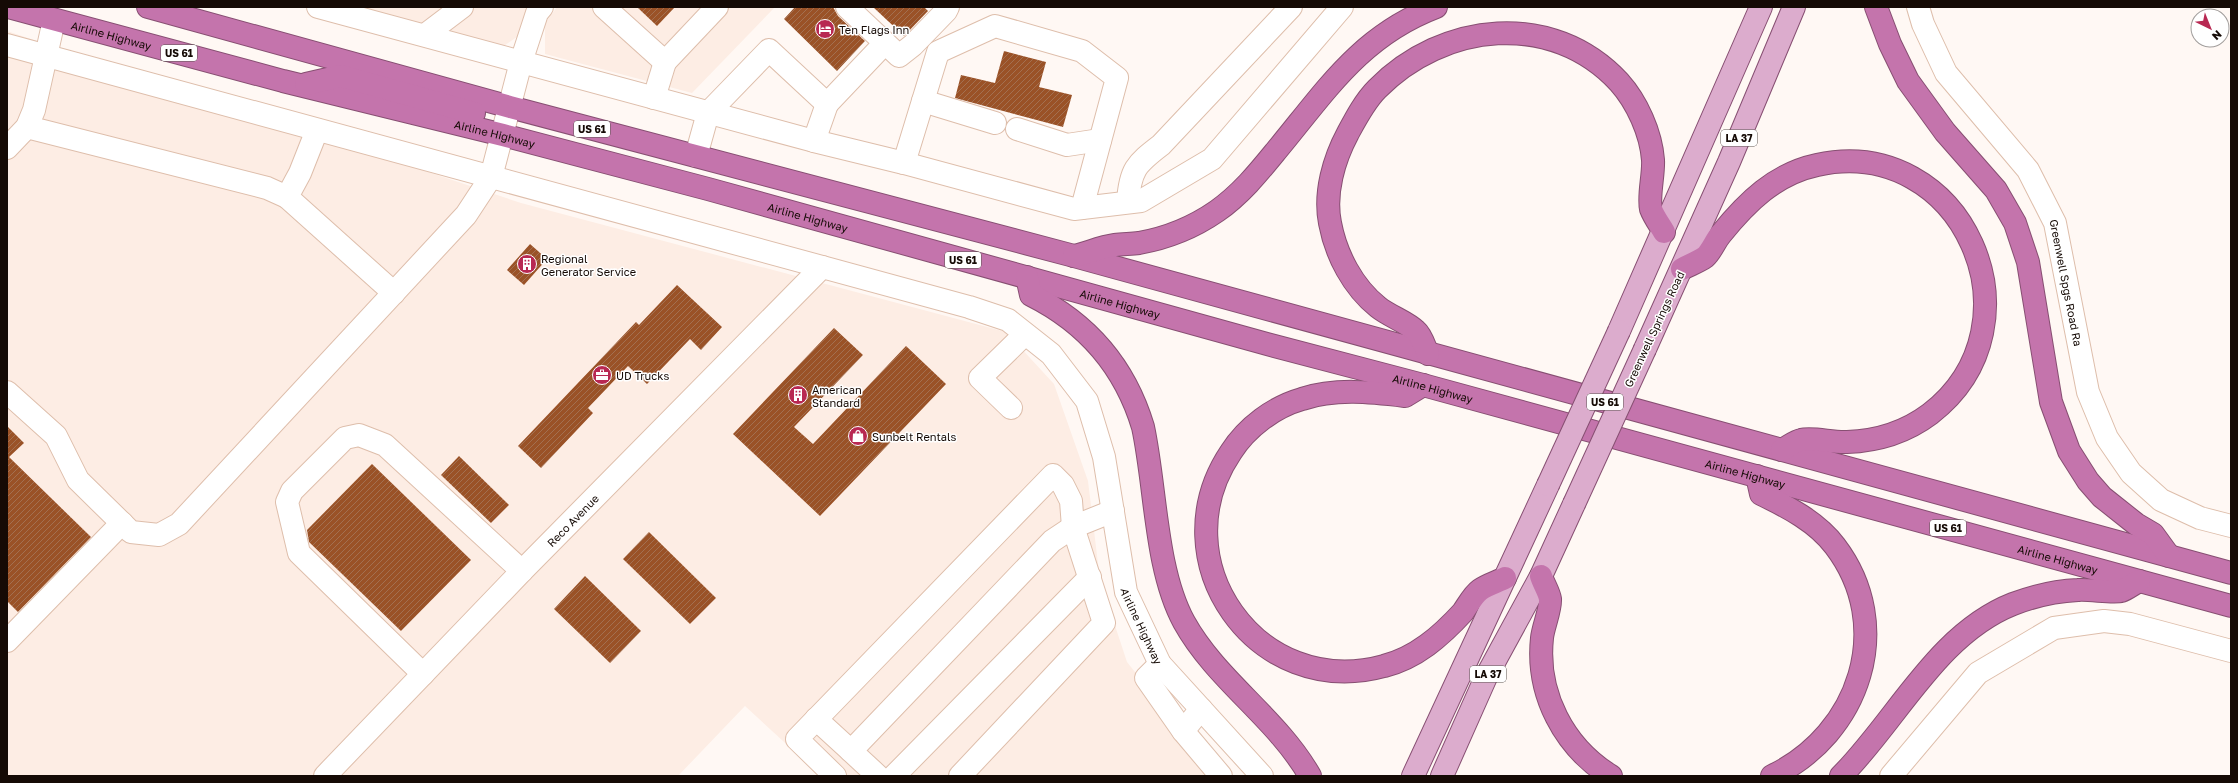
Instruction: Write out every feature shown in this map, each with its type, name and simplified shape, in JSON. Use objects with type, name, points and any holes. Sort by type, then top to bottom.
[{"type":"highway","name":"Airline Highway","points":[[8,7],[301,85],[696,156],[1074,256],[1970,503],[2231,573]]},
{"type":"highway","name":"Airline Highway","points":[[148,7],[506,121],[1027,277],[1267,344],[1423,385],[2231,606]]},
{"type":"highway","points":[[1074,256],[1114,245],[1138,243],[1162,238],[1181,231],[1217,211],[1246,187],[1356,56],[1386,32],[1436,7]]},
{"type":"highway","points":[[1876,7],[1890,44],[1908,81],[1945,132],[1996,190],[2015,223],[2028,262],[2051,402],[2069,451],[2088,481],[2102,497],[2130,520],[2153,534],[2169,556]]},
{"type":"highway","points":[[1428,354],[1417,331],[1377,306],[1354,281],[1344,264],[1336,244],[1330,223],[1329,206],[1330,189],[1340,150],[1363,107],[1382,85],[1407,64],[1425,53],[1449,43],[1474,37],[1508,33],[1560,41],[1590,56],[1620,83],[1642,118],[1648,134],[1653,160],[1651,208],[1664,232]]},
{"type":"highway","points":[[1682,269],[1706,257],[1716,239],[1742,209],[1768,186],[1800,169],[1836,162],[1877,165],[1892,169],[1920,184],[1934,193],[1952,211],[1974,245],[1985,286],[1983,331],[1969,369],[1944,401],[1917,423],[1884,437],[1846,442],[1800,440],[1782,450]]},
{"type":"highway","points":[[1027,277],[1031,295],[1050,304],[1083,329],[1117,368],[1135,402],[1143,427],[1165,563],[1172,593],[1180,614],[1201,648],[1283,738],[1310,776]]},
{"type":"highway","points":[[1423,385],[1405,396],[1369,392],[1340,392],[1301,399],[1280,408],[1248,431],[1226,459],[1211,495],[1207,518],[1206,541],[1209,563],[1215,582],[1233,615],[1260,643],[1291,661],[1308,667],[1348,672],[1384,666],[1399,661],[1417,652],[1442,633],[1480,590],[1505,578]]},
{"type":"highway","points":[[1757,476],[1761,494],[1805,518],[1835,545],[1855,578],[1865,611],[1866,629],[1863,666],[1852,696],[1842,713],[1832,727],[1810,750],[1772,776]]},
{"type":"highway","points":[[1541,576],[1550,599],[1541,653],[1545,685],[1551,706],[1566,735],[1576,747],[1589,760],[1611,776]]},
{"type":"highway","points":[[1841,776],[1941,656],[1962,635],[1985,618],[2013,604],[2045,594],[2081,589],[2120,591],[2139,580]]},
{"type":"main road","name":"LA 37","points":[[1413,776],[1664,232],[1761,7]]},
{"type":"main road","name":"Greenwell Springs Road","points":[[1442,776],[1486,677],[1541,576],[1682,269],[1794,7]]},
{"type":"street","points":[[318,7],[708,113],[904,163],[1074,209],[1141,201],[1212,159],[1342,7]]},
{"type":"street","points":[[425,35],[462,7]]},
{"type":"street","points":[[7,392],[56,436],[78,480],[131,532],[159,535],[179,524],[466,215],[491,177],[521,62],[537,13],[542,7]]},
{"type":"street","points":[[604,7],[665,62]]},
{"type":"street","points":[[654,98],[665,62],[717,7]]},
{"type":"street","points":[[847,7],[899,56],[913,45],[946,11],[948,7]]},
{"type":"street","points":[[1128,202],[1129,182],[1139,162],[1161,145],[1291,7]]},
{"type":"street","name":"Greenwell Spgs Road Ra","points":[[1918,7],[1923,24],[1946,73],[2028,170],[2055,223],[2088,392],[2107,438],[2131,473],[2161,500],[2200,518],[2231,526]]},
{"type":"street","points":[[7,148],[27,127],[34,110],[54,20]]},
{"type":"street","points":[[904,163],[938,52],[995,26],[1082,51],[1117,78],[1082,208]]},
{"type":"street","points":[[814,141],[827,104],[885,43]]},
{"type":"street","name":"Airline Highway","points":[[7,45],[982,311],[1008,320],[1050,354],[1087,401],[1104,457],[1126,592],[1160,664],[1262,776]]},
{"type":"street","points":[[696,156],[708,113],[769,50],[827,104]]},
{"type":"street","points":[[923,101],[995,123]]},
{"type":"street","points":[[27,127],[267,188],[287,197],[394,293]]},
{"type":"street","points":[[1017,129],[1067,145],[1100,140]]},
{"type":"street","points":[[287,197],[300,173],[317,130]]},
{"type":"street","name":"Reco Avenue","points":[[325,776],[522,571],[822,268]]},
{"type":"street","points":[[1011,408],[980,378],[1025,334]]},
{"type":"street","points":[[423,674],[299,553],[287,502],[292,491],[345,438],[358,436],[385,445],[522,571]]},
{"type":"street","points":[[835,776],[796,739],[1053,475],[1063,485],[1071,501],[1073,526],[1104,623],[960,776]]},
{"type":"street","points":[[851,751],[1052,542],[1073,526],[1113,511]]},
{"type":"street","points":[[7,640],[122,523]]},
{"type":"street","points":[[894,776],[1090,578]]},
{"type":"street","points":[[1891,776],[1978,673],[2054,628],[2104,621],[2130,624],[2231,651]]},
{"type":"street","points":[[1160,664],[1146,678],[1183,731],[1221,776],[1240,752]]},
{"type":"street","points":[[1183,731],[1201,709]]},
{"type":"street","points":[[816,719],[878,776]]},
{"type":"shaded area","points":[[354,7],[530,7],[517,37],[505,45],[498,45]]},
{"type":"shaded area","points":[[557,7],[775,7],[692,93],[545,54],[545,23]]},
{"type":"shaded area","points":[[7,31],[521,203],[1006,332],[1054,384],[1088,481],[1100,580],[1127,662],[1218,776],[821,776],[745,706],[678,776],[7,776]]},
{"type":"building","points":[[637,7],[675,7],[657,26]]},
{"type":"building","name":"Ten Flags Inn","points":[[795,7],[833,7],[838,16],[865,41],[837,71],[784,19]]},
{"type":"building","points":[[873,7],[924,7],[928,11],[904,36]]},
{"type":"building","points":[[1004,51],[1046,62],[1039,87],[1072,95],[1063,127],[955,98],[961,75],[995,83]]},
{"type":"building","name":"Regional Generator Service","points":[[530,244],[547,259],[524,285],[507,270]]},
{"type":"building","name":"UD Trucks","points":[[677,285],[722,327],[701,350],[690,339],[647,384],[628,366],[588,408],[593,413],[541,468],[518,446],[636,322],[639,325]]},
{"type":"building","name":"Sunbelt Rentals","points":[[834,328],[863,355],[794,427],[813,444],[906,346],[946,384],[820,516],[733,434]]},
{"type":"building","points":[[7,426],[24,443],[9,457],[91,537],[18,612],[7,601]]},
{"type":"building","points":[[459,456],[509,505],[491,523],[441,475]]},
{"type":"building","points":[[372,464],[471,560],[401,631],[309,542],[307,530]]},
{"type":"building","points":[[649,532],[716,598],[690,624],[623,559]]},
{"type":"building","points":[[585,576],[641,631],[610,663],[554,609]]},
{"type":"place","name":"Ten Flags Inn","points":[[825,29]]},
{"type":"place","name":"Regional Generator Service","points":[[527,264]]},
{"type":"place","name":"UD Trucks","points":[[602,375]]},
{"type":"place","name":"American Standard","points":[[798,395]]},
{"type":"place","name":"Sunbelt Rentals","points":[[858,436]]}]
